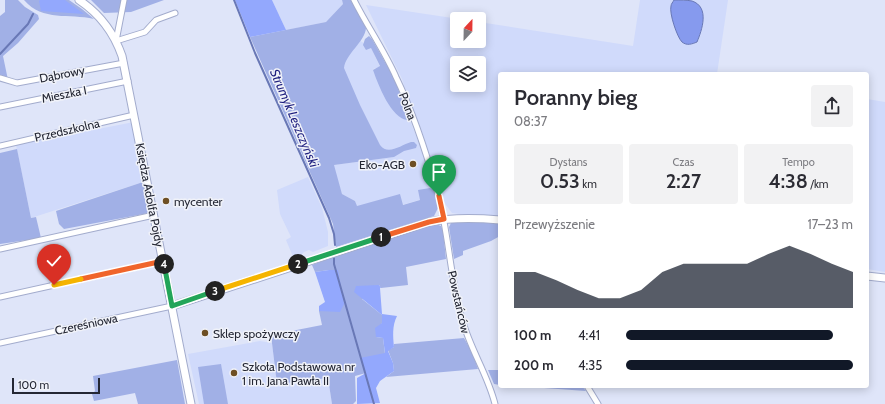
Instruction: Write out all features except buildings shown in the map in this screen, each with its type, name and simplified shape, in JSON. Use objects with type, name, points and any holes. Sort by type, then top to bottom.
[{"type":"street","name":"Księdza Adolfa Pojdy","points":[[79,0],[98,15],[116,41],[124,63],[191,404]]},
{"type":"street","points":[[124,0],[116,41],[145,32],[156,20],[175,13]]},
{"type":"street","name":"Polna","points":[[354,0],[391,67],[401,89],[431,170],[444,219]]},
{"type":"street","name":"Dąbrowy","points":[[0,78],[17,83],[124,63]]},
{"type":"street","name":"Mieszka I","points":[[0,107],[128,81]]},
{"type":"street","name":"Przedszkolna","points":[[0,146],[134,115]]},
{"type":"street","points":[[0,249],[154,215]]},
{"type":"street","points":[[172,306],[414,226],[444,219],[471,217],[498,220]]},
{"type":"street","name":"Powstańców","points":[[444,219],[451,266],[462,319],[468,338],[490,387],[495,404]]},
{"type":"street","points":[[0,297],[163,261]]},
{"type":"street","points":[[869,276],[885,278]]},
{"type":"street","name":"Czereśniowa","points":[[0,343],[172,306]]},
{"type":"street","points":[[588,388],[598,404]]},
{"type":"shaded area","points":[[5,0],[18,0],[25,7],[38,15],[39,19],[18,43],[3,56],[8,80],[0,77],[0,16],[5,12]]},
{"type":"shaded area","points":[[24,0],[69,0],[94,19],[48,14],[31,7]]},
{"type":"shaded area","points":[[40,0],[65,0],[84,14],[41,11]]},
{"type":"shaded area","points":[[91,0],[164,0],[131,12],[104,13]]},
{"type":"shaded area","points":[[235,0],[272,0],[286,30],[250,37]]},
{"type":"shaded area","points":[[272,0],[342,0],[343,4],[326,22],[286,30]]},
{"type":"shaded area","points":[[342,0],[351,0],[366,28],[362,38],[348,57],[344,68],[380,145],[387,150],[391,150],[411,142],[414,142],[417,145],[416,148],[404,151],[394,157],[334,165],[342,194],[355,201],[357,206],[400,194],[403,205],[420,200],[418,190],[430,188],[434,190],[438,208],[434,216],[336,247],[333,224],[250,37],[326,22],[343,4]]},
{"type":"shaded area","points":[[640,0],[728,0],[717,72],[498,72],[498,219],[452,213],[443,201],[402,79],[366,5],[450,18],[450,48],[486,48],[486,23],[633,46]]},
{"type":"shaded area","points":[[674,0],[692,1],[698,4],[701,8],[703,19],[697,42],[688,44],[682,42],[680,39],[671,14],[671,5]]},
{"type":"shaded area","points":[[369,36],[394,78],[409,118],[408,120],[396,114],[382,92],[373,70],[380,66],[371,48],[366,50],[363,45],[365,39]]},
{"type":"shaded area","points":[[359,40],[371,48],[380,67],[373,69],[398,115],[409,118],[425,158],[436,195],[402,205],[357,208],[355,201],[342,194],[333,165],[394,157],[382,155],[343,71],[343,62]]},
{"type":"shaded area","points":[[869,99],[885,102],[885,272],[869,269]]},
{"type":"shaded area","points":[[134,122],[143,182],[31,218],[16,145]]},
{"type":"shaded area","points":[[17,149],[31,218],[36,217],[41,238],[0,244],[0,153]]},
{"type":"shaded area","points":[[308,177],[322,208],[328,232],[328,246],[313,252],[309,250],[294,259],[286,240],[291,237],[280,214],[277,190]]},
{"type":"shaded area","points":[[143,182],[149,213],[64,229],[59,224],[56,211]]},
{"type":"shaded area","points":[[452,221],[498,222],[498,237],[463,251],[463,255],[454,259],[449,227]]},
{"type":"shaded area","points":[[436,224],[441,226],[443,231],[446,259],[406,267],[408,285],[381,288],[379,285],[362,299],[382,315],[382,323],[376,337],[383,338],[385,354],[366,373],[355,376],[356,401],[353,404],[332,404],[328,378],[277,384],[271,335],[322,325],[319,311],[340,311],[329,270],[315,272],[312,265],[422,225]]},
{"type":"shaded area","points":[[338,270],[344,304],[340,312],[319,311],[319,306],[325,302],[315,272]]},
{"type":"shaded area","points":[[379,285],[381,288],[382,314],[397,316],[393,335],[394,347],[388,351],[393,363],[394,371],[380,381],[376,388],[380,403],[357,404],[357,378],[366,373],[360,358],[385,353],[383,338],[376,337],[375,328],[382,323],[382,315],[354,292],[356,286]]},
{"type":"shaded area","points":[[464,338],[472,352],[478,369],[386,377],[394,371],[393,363],[388,350],[394,347],[394,344]]},
{"type":"shaded area","name":"Szkoła Podstawowa nr 1 im. Jana Pawła II","points":[[260,341],[272,343],[277,384],[328,378],[332,404],[199,404],[188,354]]},
{"type":"shaded area","points":[[177,360],[185,404],[138,404],[135,393],[94,401],[92,394],[95,391],[93,376]]},
{"type":"shaded area","points":[[221,364],[228,404],[204,404],[198,367]]},
{"type":"shaded area","points":[[488,370],[498,370],[498,385],[494,384]]},
{"type":"shaded area","points":[[544,388],[584,388],[586,391]]},
{"type":"waterway","name":"Strumyk Leszczyński","points":[[234,0],[255,53],[329,218],[334,234],[335,245]]},
{"type":"waterway","points":[[0,54],[28,24],[33,14]]},
{"type":"waterway","name":"Strumyk Leszczyński","points":[[334,258],[334,264],[374,404]]},
{"type":"place","name":"Eko-AGB","points":[[413,164]]},
{"type":"place","name":"mycenter","points":[[166,201]]},
{"type":"place","name":"Sklep spożywczy","points":[[205,333]]},
{"type":"place","name":"Szkoła Podstawowa nr 1 im. Jana Pawła II","points":[[234,373]]},
{"type":"route","points":[[54,285],[163,261],[172,306],[414,226],[444,219],[439,196]]}]
